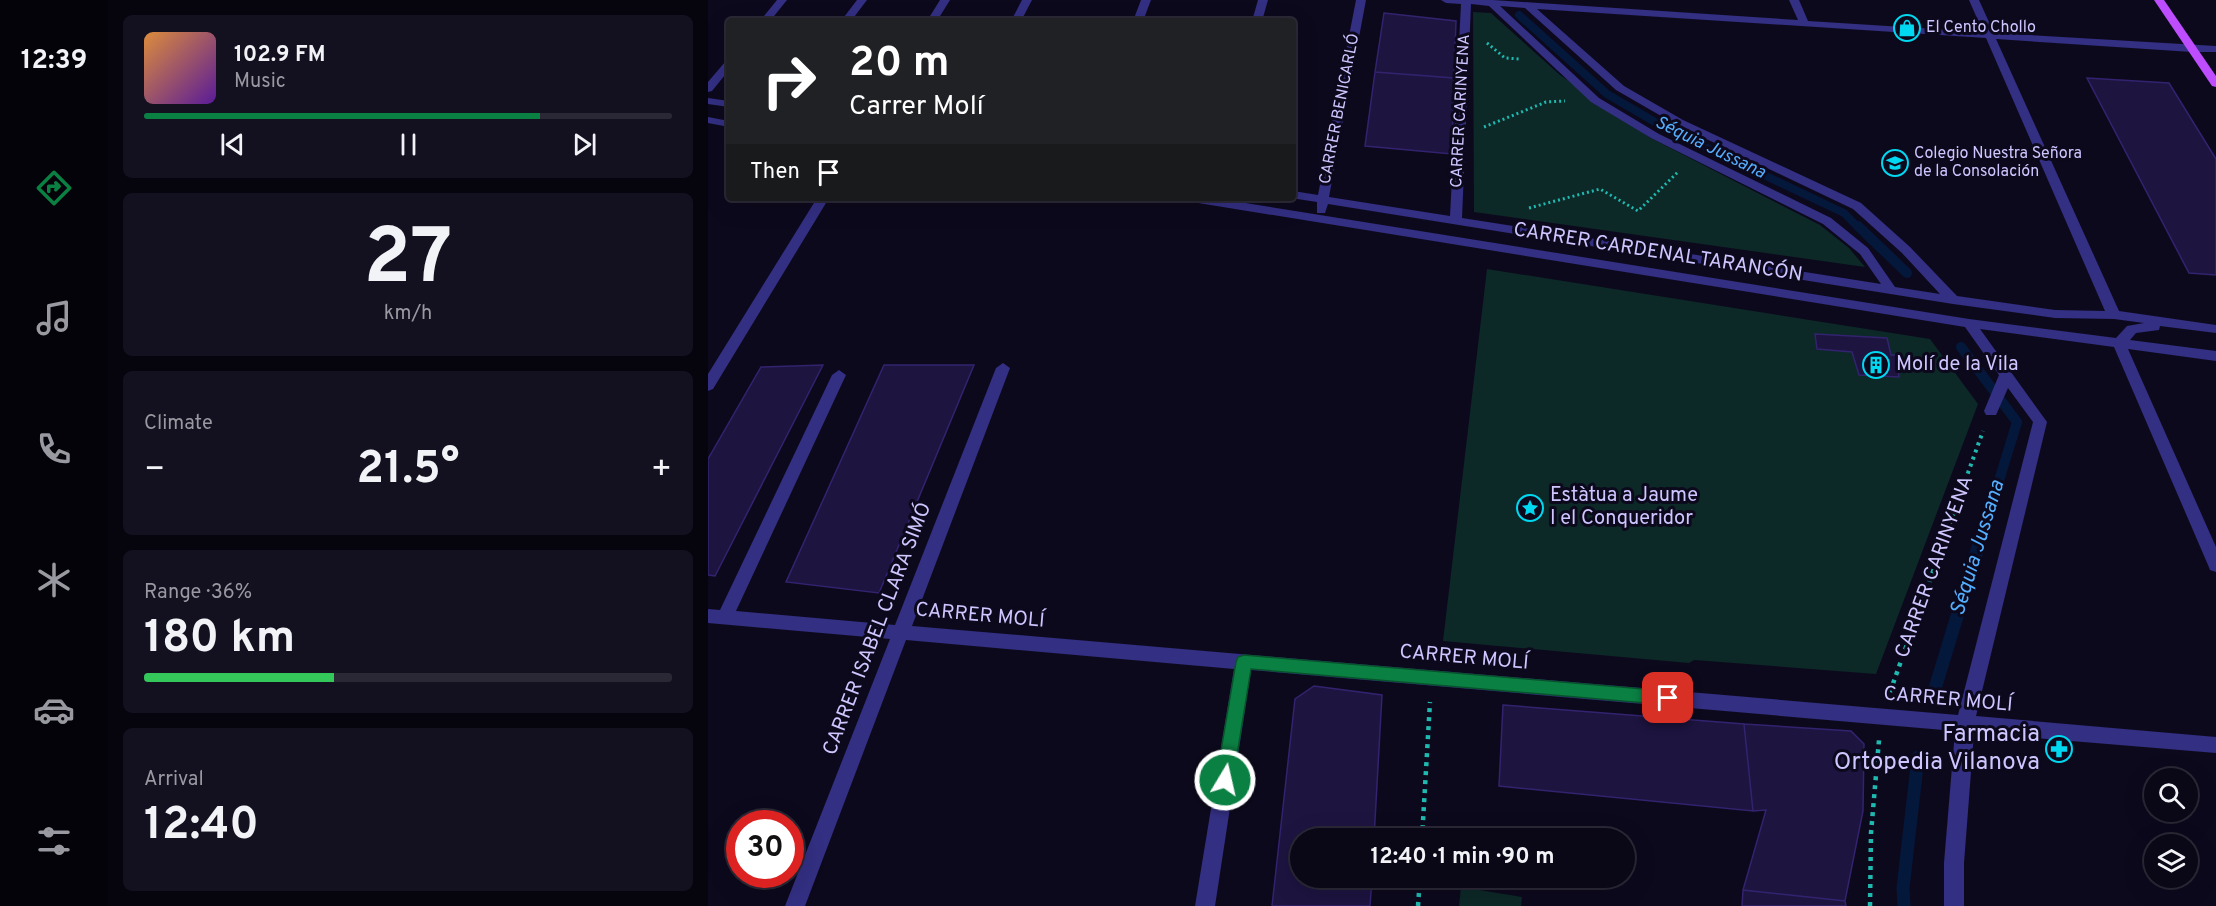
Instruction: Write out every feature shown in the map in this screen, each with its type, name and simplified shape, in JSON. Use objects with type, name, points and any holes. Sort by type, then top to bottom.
[{"type":"main road","points":[[2159,0],[2216,84]]},
{"type":"street","points":[[767,18],[782,0]]},
{"type":"street","points":[[848,18],[862,0]]},
{"type":"street","points":[[934,18],[945,0]]},
{"type":"street","points":[[1018,18],[1027,0]]},
{"type":"street","points":[[1139,18],[1146,0]]},
{"type":"street","points":[[1258,18],[1263,0]]},
{"type":"street","name":"CARRER BENICARLÓ","points":[[1320,219],[1361,0]]},
{"type":"street","points":[[1446,0],[1526,3],[1627,12],[2216,49]]},
{"type":"street","points":[[1624,0],[1627,12]]},
{"type":"street","points":[[1794,0],[1804,23]]},
{"type":"street","points":[[1974,0],[2114,315]]},
{"type":"street","name":"CARRER CARINYENA","points":[[1456,221],[1466,1]]},
{"type":"street","points":[[1490,2],[1595,100],[1655,136],[1827,221],[1864,251],[1892,290]]},
{"type":"street","points":[[1526,3],[1620,88],[1679,122],[1857,206],[1906,250],[1953,300]]},
{"type":"street","points":[[708,89],[726,68]]},
{"type":"street","points":[[708,101],[726,104]]},
{"type":"street","points":[[708,120],[726,123]]},
{"type":"street","name":"CARRER CARDENAL TARANCÓN","points":[[1296,195],[1953,300],[2055,314],[2114,315],[2216,329]]},
{"type":"street","points":[[708,386],[822,201]]},
{"type":"street","name":"CARRER CARDENAL TARANCÓN","points":[[1210,201],[1969,323],[2216,356]]},
{"type":"street","points":[[1954,906],[1954,863],[1965,724],[2040,422],[2004,379],[1969,323]]},
{"type":"street","name":"CARRER CARDENAL TARANCÓN","points":[[2119,343],[2132,329],[2175,324]]},
{"type":"street","points":[[2119,343],[2216,565]]},
{"type":"street","name":"CARRER ISABEL CLARA SIMÓ","points":[[795,906],[1003,368]]},
{"type":"street","points":[[716,616],[840,375]]},
{"type":"street","points":[[1991,411],[2004,379]]},
{"type":"street","name":"CARRER MOLÍ","points":[[716,616],[2216,745]]},
{"type":"street","points":[[1205,906],[1244,662]]},
{"type":"path","points":[[1460,137],[1546,102],[1595,100]]},
{"type":"path","points":[[1523,210],[1600,189],[1638,211],[1695,156]]},
{"type":"path","name":"CARRER CARINYENA","points":[[1870,906],[1871,833],[1882,717],[1991,411]]},
{"type":"path","points":[[1423,828],[1431,677]]},
{"type":"path","points":[[1418,906],[1419,888]]},
{"type":"green space","points":[[1473,12],[1491,13],[1560,75],[1649,137],[1820,225],[1849,248],[1865,267],[1474,212]]},
{"type":"green space","points":[[1487,269],[1930,339],[1978,404],[1876,674],[1694,660],[1689,663],[1443,641]]},
{"type":"green space","points":[[1461,888],[1522,897],[1521,906],[1459,906]]},
{"type":"building","points":[[1384,13],[1456,21],[1454,78],[1375,72]]},
{"type":"building","points":[[1375,72],[1454,78],[1452,154],[1365,146]]},
{"type":"building","points":[[2087,78],[2169,83],[2216,159],[2216,275],[2189,273]]},
{"type":"building","name":"Molí de la Vila","points":[[1815,334],[1887,338],[1891,355],[1896,355],[1899,377],[1859,375],[1852,352],[1817,349]]},
{"type":"building","points":[[823,365],[715,576],[708,575],[708,459],[761,367]]},
{"type":"building","points":[[884,365],[974,365],[879,593],[786,582]]},
{"type":"building","points":[[1314,686],[1382,695],[1375,828],[1290,828],[1290,888],[1371,888],[1370,906],[1272,906],[1295,699]]},
{"type":"building","points":[[1503,705],[1744,724],[1753,811],[1499,786]]},
{"type":"building","points":[[1744,724],[1851,731],[1864,744],[1863,811],[1845,901],[1743,890],[1766,810],[1753,811]]},
{"type":"building","points":[[1743,890],[1845,901],[1846,906],[1742,906]]},
{"type":"waterway","name":"Séquia Jussana","points":[[1519,15],[1607,94],[1667,129],[1844,213],[1859,228]]},
{"type":"waterway","name":"Séquia Jussana","points":[[1858,226],[1907,273]]},
{"type":"waterway","name":"Séquia Jussana","points":[[1961,347],[2017,422],[1986,523]]},
{"type":"waterway","name":"Séquia Jussana","points":[[1933,695],[1986,521]]},
{"type":"waterway","name":"Séquia Jussana","points":[[1904,906],[1903,888],[1918,757]]},
{"type":"place","name":"El Cento Chollo","points":[[1907,28]]},
{"type":"place","name":"Colegio Nuestra Señora de la Consolación","points":[[1895,163]]},
{"type":"place","name":"Molí de la Vila","points":[[1876,365]]},
{"type":"place","name":"Estàtua a Jaume I el Conqueridor","points":[[1530,508]]},
{"type":"place","name":"Farmacia Ortopedia Vilanova","points":[[2059,749]]},
{"type":"route","points":[[1225,780],[1244,662],[1668,698]]}]
